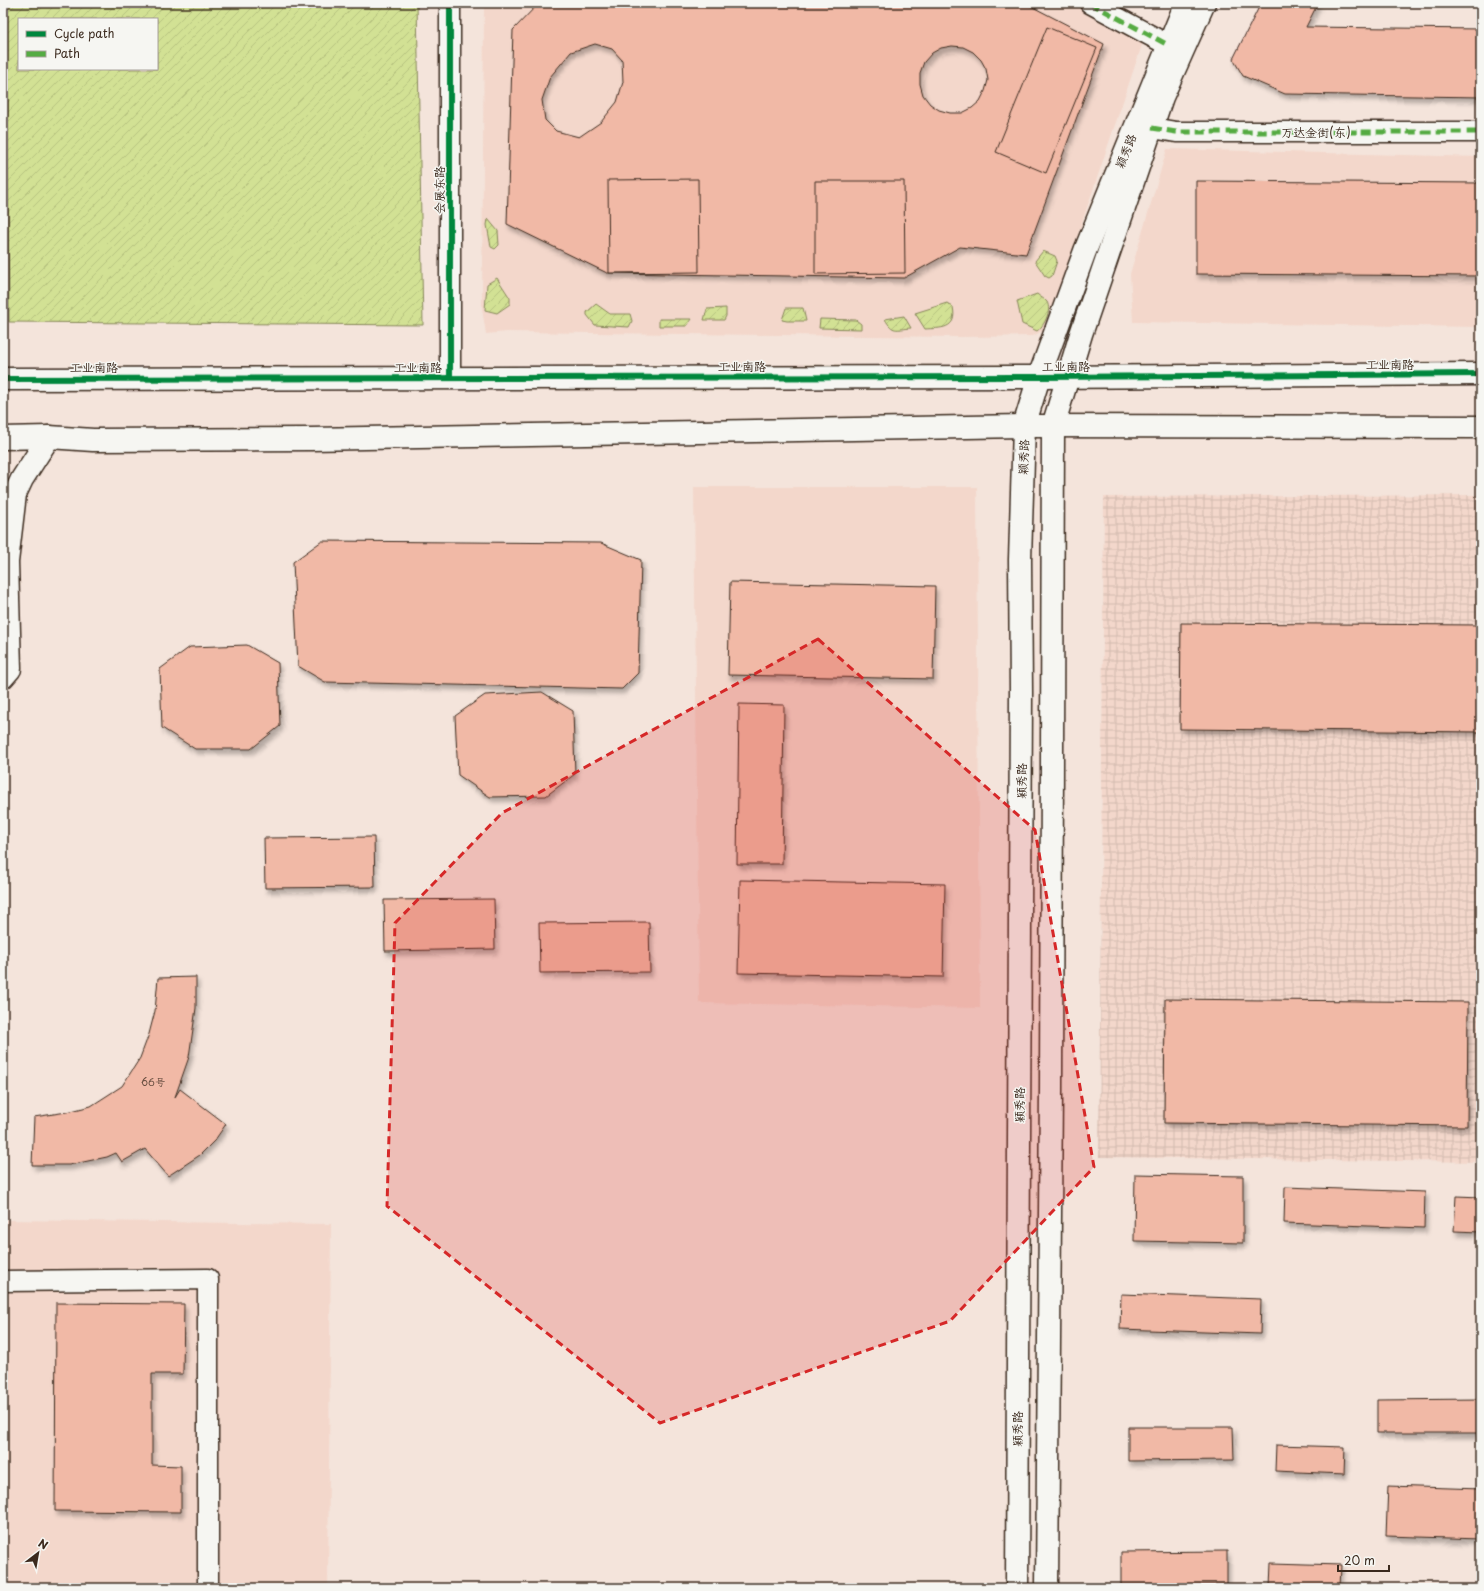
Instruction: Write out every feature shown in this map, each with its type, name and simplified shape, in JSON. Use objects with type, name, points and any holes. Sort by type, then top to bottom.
[{"type":"main road","name":"颖秀路","points":[[1017,1588],[1021,693],[1020,560],[1024,426],[1039,377],[1085,251],[1186,3]]},
{"type":"main road","name":"颖秀路","points":[[1047,1588],[1051,1090],[1053,426],[1162,97],[1204,3]]},
{"type":"main road","name":"工业南路","points":[[3,379],[1068,377],[1481,374]]},
{"type":"main road","points":[[3,438],[49,436],[93,440],[311,439],[1024,426],[1481,427]]},
{"type":"main road","points":[[3,677],[10,669],[7,562],[15,494],[22,479],[49,436]]},
{"type":"street","name":"会展东路","points":[[450,3],[450,378]]},
{"type":"street","points":[[1090,3],[1168,45]]},
{"type":"street","name":"万达金街(东)","points":[[1152,128],[1176,132],[1481,132]]},
{"type":"street","points":[[3,1281],[208,1278],[208,1588]]},
{"type":"highlighted area","points":[[818,639],[1035,830],[1094,1167],[950,1321],[660,1423],[387,1206],[395,923],[502,813]]},
{"type":"shaded area","points":[[484,3],[1071,3],[1143,42],[1046,329],[1033,336],[958,337],[507,332],[486,334],[482,309]]},
{"type":"shaded area","points":[[1167,149],[1481,157],[1481,327],[1133,322],[1130,274]]},
{"type":"shaded area","points":[[694,487],[977,487],[980,1008],[699,1003]]},
{"type":"shaded area","points":[[1481,495],[1481,1162],[1099,1157],[1104,497]]},
{"type":"shaded area","points":[[3,1220],[331,1224],[328,1588],[3,1588]]},
{"type":"green space","points":[[6,3],[417,3],[423,325],[9,322]]},
{"type":"green space","points":[[488,219],[498,231],[499,245],[495,249],[491,247],[487,225]]},
{"type":"green space","points":[[1043,251],[1055,256],[1057,261],[1052,276],[1049,278],[1045,276],[1035,261]]},
{"type":"green space","points":[[497,278],[510,298],[510,304],[497,313],[485,310],[487,284]]},
{"type":"green space","points":[[1037,294],[1047,302],[1049,310],[1045,322],[1037,331],[1022,324],[1017,301]]},
{"type":"green space","points":[[947,303],[953,307],[954,315],[950,324],[942,328],[925,329],[915,313]]},
{"type":"green space","points":[[596,304],[610,314],[630,314],[632,321],[629,327],[595,325],[587,315],[587,312]]},
{"type":"green space","points":[[726,308],[726,316],[724,320],[704,320],[707,309]]},
{"type":"green space","points":[[786,308],[803,308],[806,321],[782,320]]},
{"type":"green space","points":[[904,316],[911,328],[895,329],[890,326],[885,319]]},
{"type":"green space","points":[[659,319],[692,319],[687,326],[659,326]]},
{"type":"green space","points":[[820,319],[856,320],[861,324],[861,329],[819,328]]},
{"type":"building","points":[[539,3],[1025,3],[1104,44],[1026,254],[960,247],[904,278],[607,273],[507,224],[513,30]],"holes":[[[595,44],[612,49],[622,60],[623,82],[617,102],[601,122],[579,137],[556,131],[545,120],[542,100],[550,77],[571,52]],[[952,46],[963,47],[973,52],[981,60],[986,69],[988,80],[980,101],[972,108],[962,113],[950,113],[939,110],[930,104],[923,95],[920,84],[920,73],[924,62],[932,53],[941,48]]]},
{"type":"building","points":[[1261,3],[1318,3],[1306,27],[1481,29],[1481,97],[1285,94],[1243,76],[1233,59]]},
{"type":"building","points":[[1047,27],[1097,48],[1046,173],[996,152]]},
{"type":"building","points":[[698,179],[699,272],[609,273],[608,180]]},
{"type":"building","points":[[815,181],[904,181],[905,273],[815,274]]},
{"type":"building","points":[[1196,181],[1481,183],[1481,276],[1196,274]]},
{"type":"building","points":[[322,541],[601,543],[641,560],[638,673],[622,689],[325,682],[298,666],[293,562]]},
{"type":"building","points":[[730,582],[935,586],[933,679],[728,675]]},
{"type":"building","points":[[1181,623],[1481,625],[1481,732],[1180,729]]},
{"type":"building","points":[[247,645],[278,663],[280,726],[251,749],[195,749],[162,728],[160,669],[190,647]]},
{"type":"building","points":[[542,692],[573,711],[575,774],[546,796],[490,797],[458,775],[455,716],[485,695]]},
{"type":"building","points":[[739,704],[784,705],[782,864],[737,864]]},
{"type":"building","points":[[374,837],[375,887],[265,888],[264,838]]},
{"type":"building","points":[[740,880],[945,884],[943,977],[738,973]]},
{"type":"building","points":[[494,899],[495,949],[385,951],[384,900]]},
{"type":"building","points":[[649,922],[650,972],[540,973],[539,923]]},
{"type":"building","points":[[196,977],[196,1008],[189,1057],[175,1097],[180,1089],[226,1124],[215,1140],[200,1155],[168,1176],[145,1149],[122,1162],[116,1153],[107,1157],[69,1165],[32,1165],[34,1117],[67,1112],[91,1106],[122,1086],[140,1058],[149,1034],[155,1011],[158,978]]},
{"type":"building","points":[[1165,999],[1468,1002],[1467,1126],[1164,1123]]},
{"type":"building","points":[[1135,1174],[1243,1176],[1243,1243],[1134,1241]]},
{"type":"building","points":[[1285,1187],[1425,1192],[1424,1228],[1284,1223]]},
{"type":"building","points":[[1456,1196],[1481,1197],[1481,1232],[1454,1231]]},
{"type":"building","points":[[1121,1294],[1261,1299],[1260,1334],[1120,1329]]},
{"type":"building","points":[[56,1303],[184,1304],[183,1374],[152,1374],[152,1465],[181,1466],[181,1512],[55,1511]]},
{"type":"building","points":[[1481,1399],[1481,1433],[1377,1433],[1377,1400]]},
{"type":"building","points":[[1128,1427],[1233,1427],[1234,1460],[1128,1461]]},
{"type":"building","points":[[1276,1445],[1345,1447],[1344,1474],[1275,1471]]},
{"type":"building","points":[[1388,1486],[1481,1489],[1481,1539],[1386,1536]]},
{"type":"building","points":[[1227,1551],[1227,1585],[1121,1585],[1121,1552]]},
{"type":"building","points":[[1271,1563],[1341,1565],[1340,1588],[1270,1588]]},
{"type":"marked path","points":[[1090,3],[1168,45]]},
{"type":"marked path","points":[[1152,128],[1176,132],[1481,132]]},
{"type":"cycle path","points":[[450,3],[450,378]]},
{"type":"cycle path","points":[[3,379],[1039,377],[1481,374]]}]
